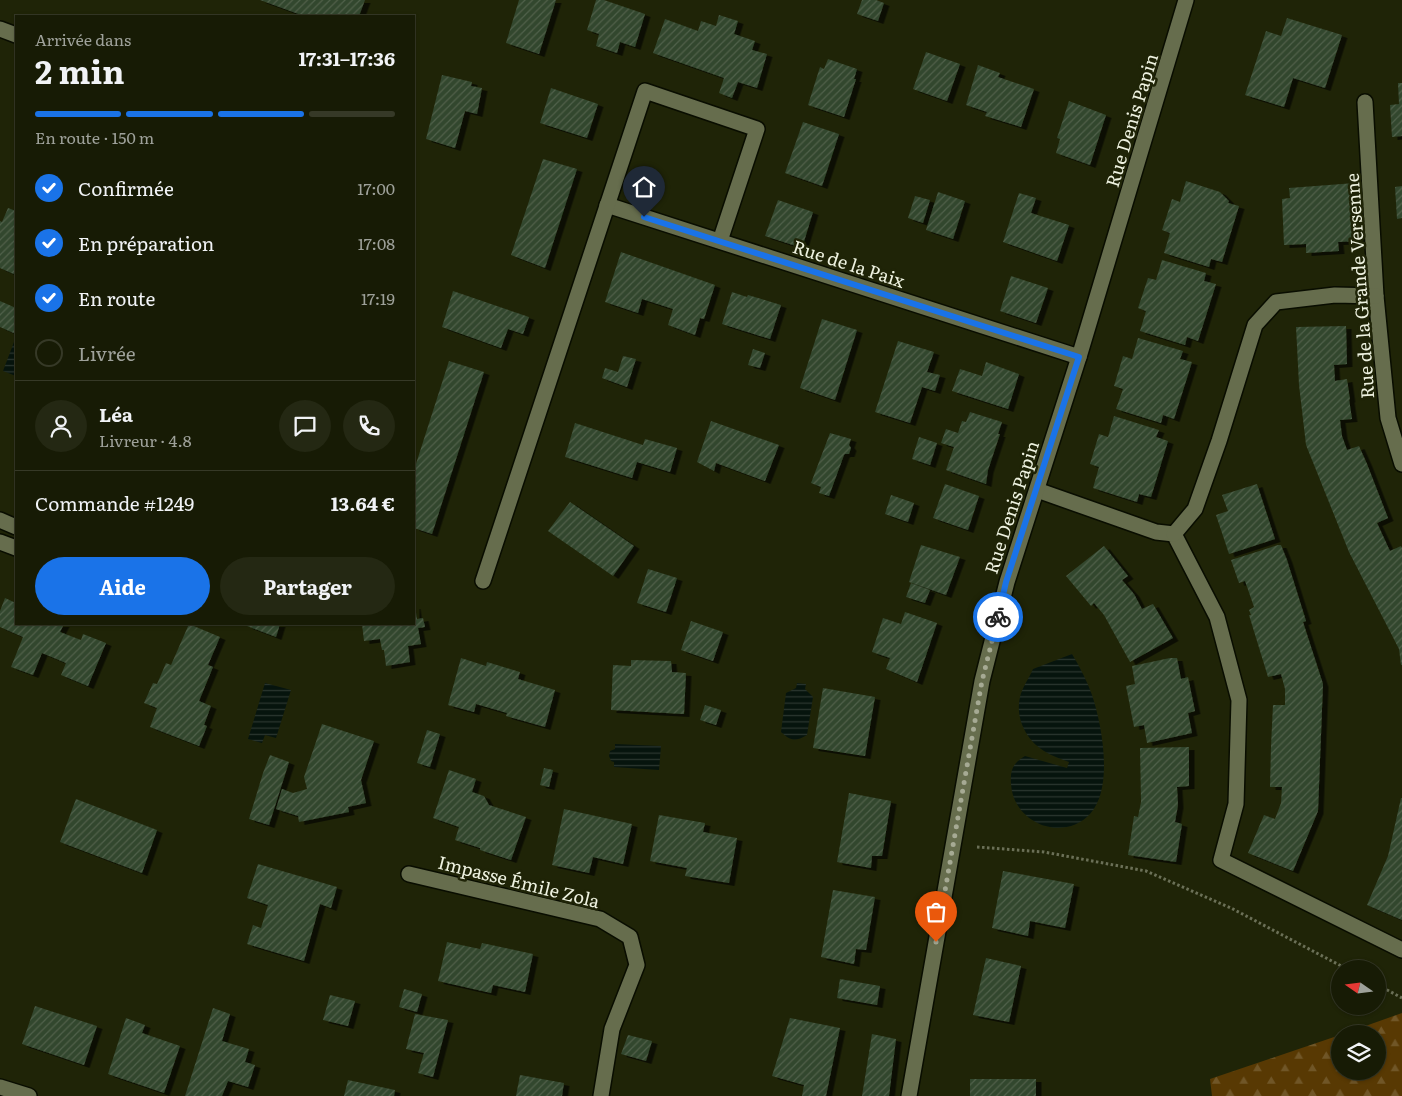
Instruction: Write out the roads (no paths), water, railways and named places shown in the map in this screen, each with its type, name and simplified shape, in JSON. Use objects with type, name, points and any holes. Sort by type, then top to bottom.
[{"type":"street","name":"Rue Denis Papin","points":[[910,1096],[982,681],[1006,582],[1079,357],[1186,0]]},
{"type":"street","points":[[0,29],[15,35]]},
{"type":"street","points":[[483,581],[645,92],[757,129],[720,241]]},
{"type":"street","name":"Rue de la Grande Versenne","points":[[1365,102],[1376,296],[1388,418],[1402,464]]},
{"type":"street","name":"Rue de la Paix","points":[[607,206],[1079,357]]},
{"type":"street","points":[[1174,534],[1196,509],[1255,325],[1276,302],[1335,295],[1376,296]]},
{"type":"street","points":[[1037,490],[1156,532],[1174,534]]},
{"type":"street","points":[[0,520],[15,527]]},
{"type":"street","points":[[1174,534],[1217,617],[1239,700],[1236,804],[1221,860],[1402,950]]},
{"type":"street","points":[[0,542],[15,548]]},
{"type":"street","name":"Impasse Émile Zola","points":[[410,874],[600,919],[630,937],[637,965],[612,1029],[601,1096]]},
{"type":"street","points":[[0,1086],[28,1096]]}]
